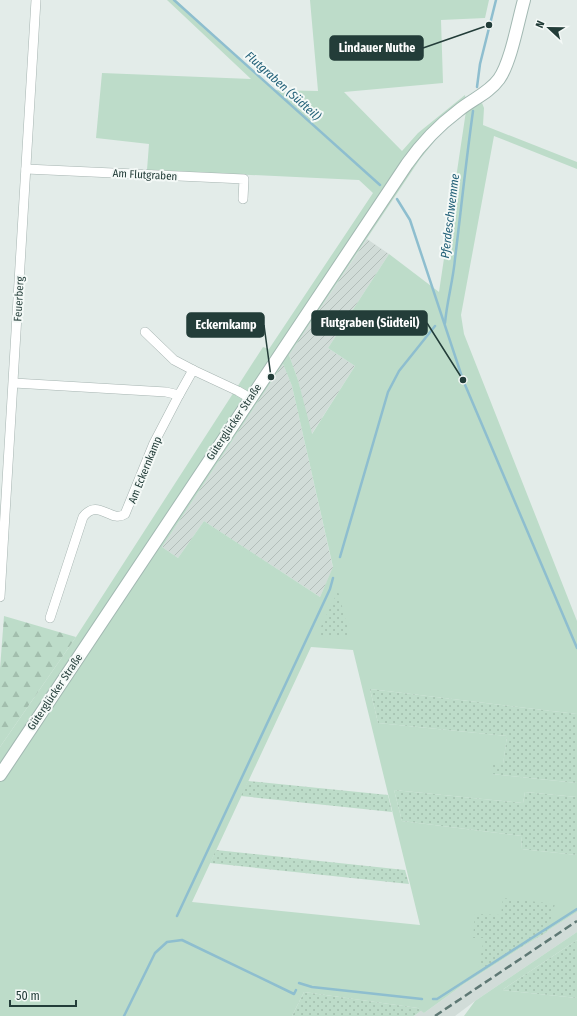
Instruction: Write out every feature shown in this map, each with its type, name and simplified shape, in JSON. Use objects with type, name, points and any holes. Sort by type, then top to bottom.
[{"type":"street","name":"Feuerberg","points":[[0,597],[36,0]]},
{"type":"street","name":"Güterglücker Straße","points":[[0,775],[406,164],[425,140],[458,110],[496,83],[503,73],[524,0]]},
{"type":"street","name":"Am Flutgraben","points":[[26,169],[244,179],[242,199]]},
{"type":"street","points":[[145,332],[174,360],[250,398]]},
{"type":"street","name":"Am Eckernkamp","points":[[50,618],[83,517],[87,512],[96,509],[122,517],[125,514],[154,443],[193,370]]},
{"type":"street","points":[[14,383],[166,392],[179,395]]},
{"type":"shaded area","points":[[367,239],[389,254],[328,348],[355,366],[311,435],[298,380],[289,355]]},
{"type":"shaded area","points":[[283,364],[292,386],[333,568],[320,597],[204,521],[178,558],[162,547]]},
{"type":"shaded area","points":[[577,912],[577,932],[455,1016],[414,1016],[422,1010],[424,1013],[464,984]]},
{"type":"green space","points":[[167,0],[176,0],[273,90],[318,91],[310,0],[489,0],[485,18],[441,20],[443,83],[344,92],[402,151],[418,133],[465,95],[467,110],[482,103],[484,108],[483,125],[577,162],[577,169],[494,136],[461,315],[464,334],[577,621],[577,714],[370,689],[378,723],[507,736],[503,765],[492,774],[577,783],[577,797],[525,792],[523,803],[394,790],[402,821],[522,836],[521,849],[577,855],[577,912],[464,984],[424,1013],[418,1008],[304,992],[292,1016],[0,1016],[0,747],[76,637],[263,347],[269,349],[373,193],[359,180],[147,170],[149,144],[96,138],[102,73],[251,79]],"holes":[[[466,111],[439,292],[389,254],[328,348],[355,366],[312,434],[298,380],[289,355],[420,159],[442,132]],[[283,364],[292,386],[333,567],[320,597],[204,521],[178,558],[162,547]],[[311,647],[353,650],[420,925],[192,902]]]},
{"type":"green space","points":[[338,591],[350,637],[317,635]]},
{"type":"green space","points":[[4,616],[76,637],[0,747],[0,669]]},
{"type":"green space","points":[[370,689],[577,714],[577,783],[492,774],[493,764],[503,764],[507,736],[378,723]]},
{"type":"green space","points":[[248,781],[388,795],[392,812],[241,796]]},
{"type":"green space","points":[[394,790],[523,803],[525,792],[577,797],[577,855],[521,849],[522,836],[402,821]]},
{"type":"green space","points":[[216,850],[405,870],[409,884],[210,863]]},
{"type":"green space","points":[[503,898],[555,904],[547,932],[478,972],[484,938],[473,938],[475,914],[501,915]]},
{"type":"green space","points":[[577,932],[577,940],[502,990],[577,998],[577,1016],[464,1016],[475,1001]]},
{"type":"green space","points":[[577,940],[577,998],[502,990]]},
{"type":"green space","points":[[304,992],[418,1008],[422,1010],[414,1016],[292,1016]]},
{"type":"waterway","name":"Flutgraben (Südteil)","points":[[174,0],[380,185]]},
{"type":"waterway","points":[[477,87],[480,64],[496,0]]},
{"type":"waterway","name":"Pferdeschwemme","points":[[445,323],[454,267],[473,111]]},
{"type":"waterway","name":"Flutgraben (Südteil)","points":[[397,199],[410,220],[463,380],[577,648]]},
{"type":"waterway","points":[[340,557],[388,392],[399,371],[435,326]]},
{"type":"waterway","points":[[177,916],[330,589],[333,578]]},
{"type":"waterway","points":[[433,999],[437,999],[577,909]]},
{"type":"waterway","points":[[124,1016],[155,953],[167,942],[182,940],[294,994],[296,990]]},
{"type":"waterway","points":[[299,983],[312,987],[422,999]]},
{"type":"railway","points":[[435,1016],[577,921]]},
{"type":"place","name":"Lindauer Nuthe","points":[[489,25]]},
{"type":"place","name":"Eckernkamp","points":[[271,377]]},
{"type":"place","name":"Flutgraben (Südteil)","points":[[463,380]]}]
